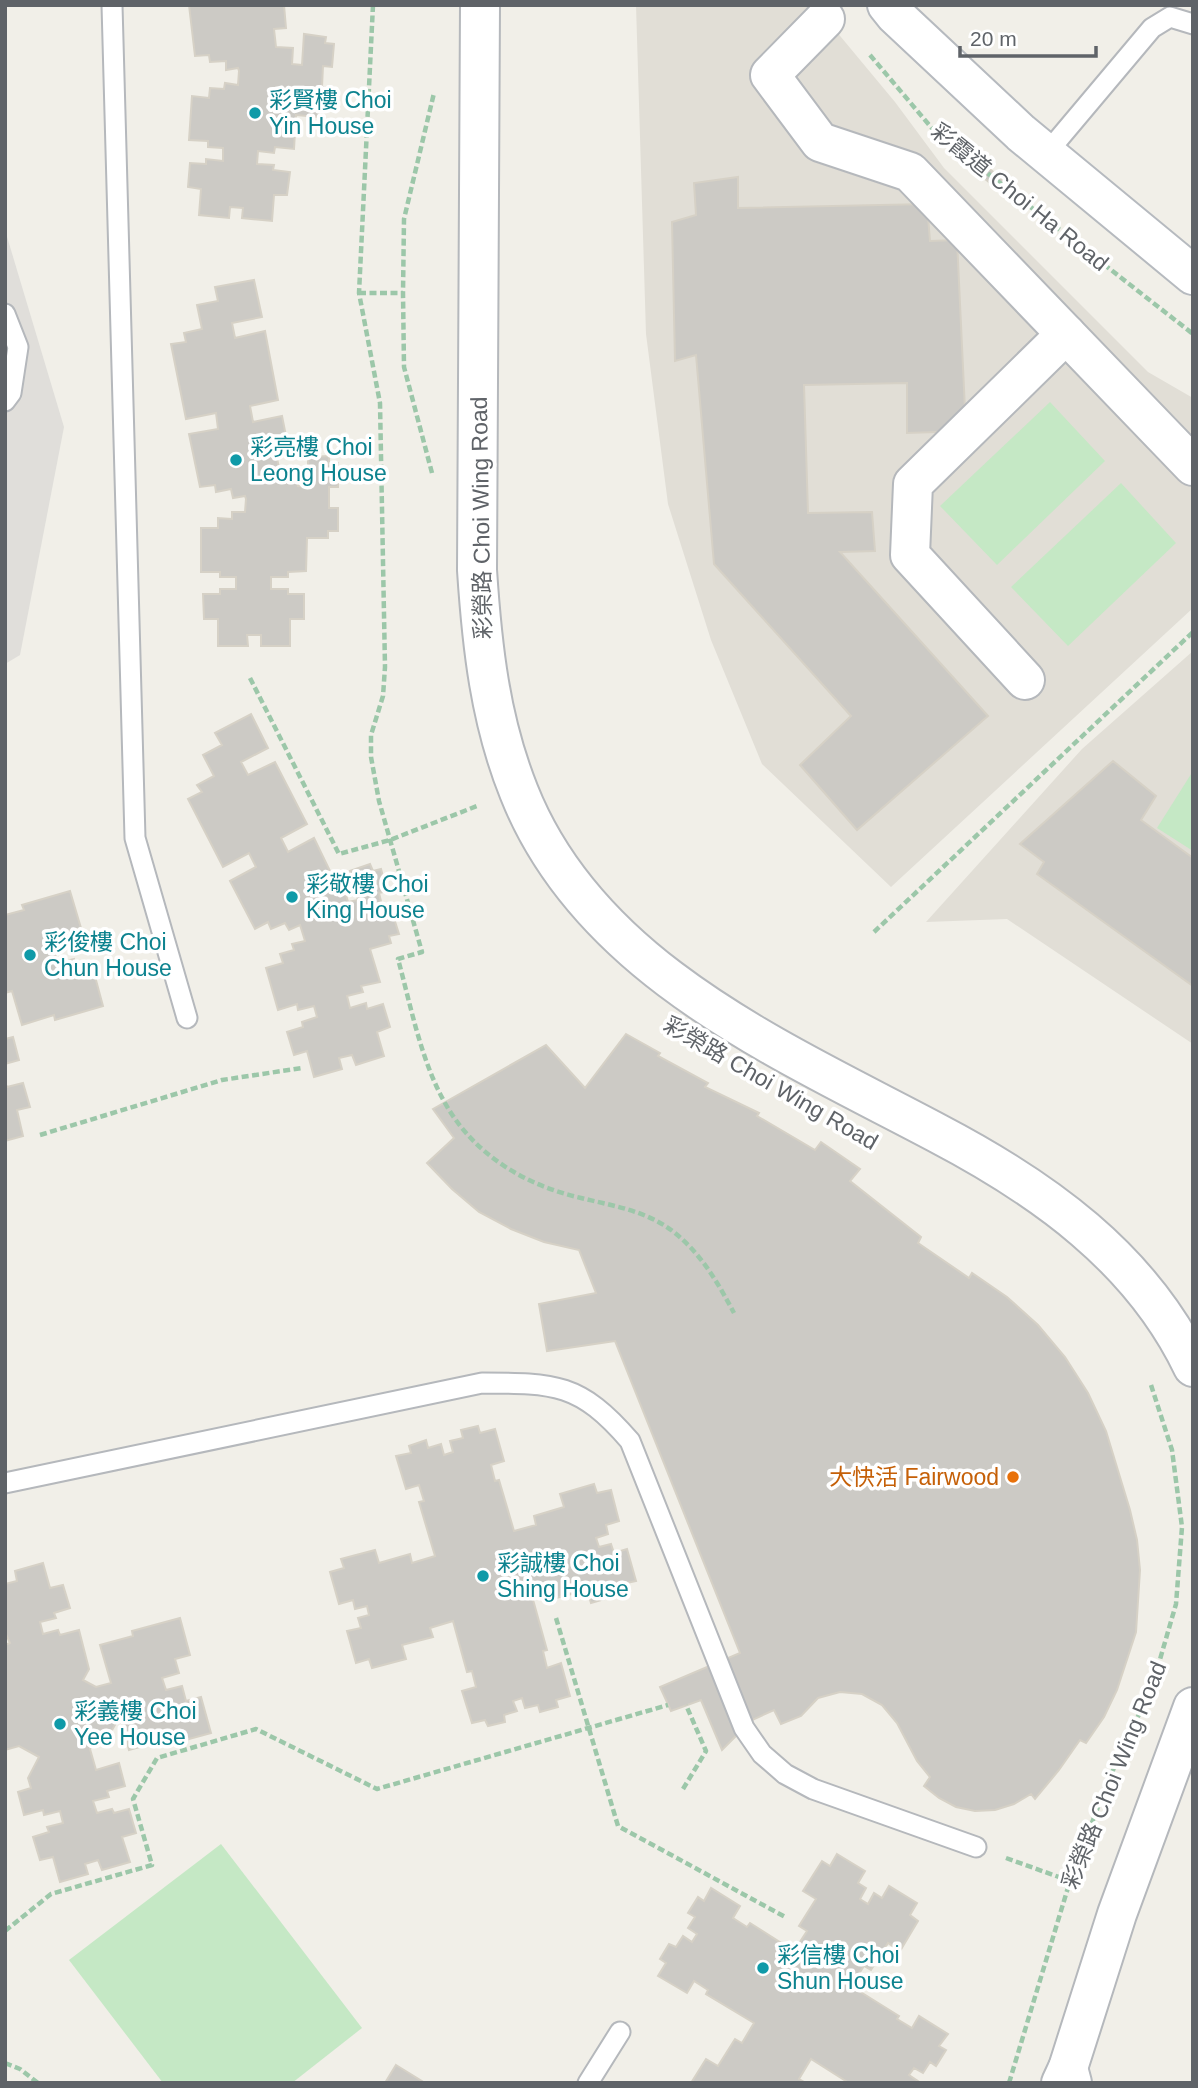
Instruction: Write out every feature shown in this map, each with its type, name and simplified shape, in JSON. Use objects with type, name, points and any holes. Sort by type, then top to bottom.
[{"type":"street","name":"彩榮路 Choi Wing Road","points":[[480,5],[477,570],[481,635],[489,688],[502,742],[520,794],[544,842],[572,884],[607,924],[648,962],[704,1004],[761,1039],[1000,1168],[1090,1233],[1124,1266],[1153,1300],[1179,1338],[1193,1367]]},
{"type":"street","points":[[887,5],[1021,133],[1193,275]]},
{"type":"street","points":[[825,19],[770,75],[820,142],[910,172],[1193,466]]},
{"type":"street","points":[[1025,680],[910,555],[914,484],[1066,334]]},
{"type":"street","name":"彩榮路 Choi Wing Road","points":[[1067,2078],[1117,1914],[1193,1707]]},
{"type":"lane","points":[[111,5],[135,838],[187,1018]]},
{"type":"lane","points":[[1046,154],[1152,28],[1170,17],[1193,24]]},
{"type":"lane","points":[[5,314],[18,348],[11,393],[5,401]]},
{"type":"lane","points":[[5,1483],[482,1383],[549,1385],[581,1396],[608,1416],[630,1441],[744,1728],[762,1754],[785,1774],[813,1789],[976,1847]]},
{"type":"lane","points":[[588,2083],[620,2032]]},
{"type":"path","points":[[373,5],[359,293],[380,403],[385,667],[383,696],[370,735],[371,757],[379,800],[422,952],[398,959],[433,1079],[452,1114],[476,1144],[507,1169],[541,1187],[629,1208],[674,1232],[710,1268],[734,1313]]},
{"type":"path","name":"彩霞道 Choi Ha Road","points":[[868,53],[936,133],[1193,334]]},
{"type":"path","name":"彩榮路 Choi Wing Road","points":[[433,474],[404,367],[403,293],[404,219],[434,92]]},
{"type":"path","points":[[359,293],[403,293]]},
{"type":"path","points":[[874,932],[1193,632]]},
{"type":"path","points":[[250,678],[339,854],[390,839],[477,806]]},
{"type":"path","points":[[474,800],[483,818]]},
{"type":"path","points":[[40,1135],[222,1080],[302,1068]]},
{"type":"path","name":"彩榮路 Choi Wing Road","points":[[1009,2083],[1070,1881],[1107,1783],[1155,1680],[1176,1604],[1182,1527],[1179,1502],[1172,1450],[1148,1376]]},
{"type":"path","points":[[556,1618],[618,1826],[787,1918]]},
{"type":"path","points":[[5,1931],[51,1894],[152,1865],[133,1799],[158,1758],[256,1729],[377,1789],[668,1705]]},
{"type":"path","points":[[683,1788],[706,1751],[687,1705]]},
{"type":"path","points":[[1035,1868],[1070,1881]]},
{"type":"path","points":[[5,2063],[20,2068],[38,2083]]},
{"type":"shaded area","points":[[636,5],[818,5],[826,19],[895,102],[944,168],[1148,372],[1193,398],[1193,608],[891,887],[762,764],[711,640],[668,504],[646,334]]},
{"type":"shaded area","points":[[5,230],[64,427],[20,655],[5,664]]},
{"type":"shaded area","points":[[1193,651],[1193,1044],[1007,919],[926,922],[1082,749]]},
{"type":"green space","points":[[1050,402],[1105,461],[997,565],[940,506]]},
{"type":"green space","points":[[1121,483],[1176,543],[1068,646],[1011,587]]},
{"type":"green space","points":[[1193,771],[1193,851],[1157,828]]},
{"type":"green space","points":[[221,1844],[362,2028],[292,2083],[163,2083],[69,1960]]},
{"type":"building","name":"彩賢樓 Choi Yin House","points":[[189,5],[284,5],[286,28],[274,29],[276,47],[293,48],[292,64],[302,65],[304,34],[326,37],[325,43],[334,44],[332,67],[323,66],[322,87],[330,88],[328,111],[319,109],[318,117],[296,115],[294,149],[275,147],[274,153],[258,151],[257,164],[274,165],[273,170],[290,172],[287,195],[274,195],[272,221],[242,218],[243,208],[230,207],[229,218],[199,215],[201,189],[188,187],[190,163],[206,164],[206,159],[223,161],[223,148],[208,147],[208,141],[189,140],[192,96],[209,98],[210,88],[224,89],[225,83],[238,85],[239,71],[238,68],[226,70],[226,61],[210,62],[209,55],[195,56]]},
{"type":"building","points":[[986,166],[1020,194],[1013,202],[979,174]]},
{"type":"building","points":[[738,177],[738,208],[927,204],[930,241],[957,240],[966,431],[907,433],[907,383],[804,385],[808,513],[872,512],[875,551],[840,552],[988,716],[857,830],[800,765],[851,716],[714,564],[696,355],[675,361],[672,222],[696,215],[694,183]]},
{"type":"building","name":"彩亮樓 Choi Leong House","points":[[254,280],[262,317],[232,323],[235,338],[265,331],[278,400],[250,406],[253,422],[282,416],[289,451],[276,454],[280,472],[297,471],[298,486],[308,487],[308,457],[329,456],[329,464],[338,463],[338,487],[329,487],[329,508],[338,508],[338,531],[328,531],[328,538],[307,538],[306,571],[288,572],[288,577],[271,577],[271,589],[288,589],[288,594],[304,594],[304,619],[290,619],[290,646],[261,646],[261,635],[247,635],[248,646],[218,646],[218,619],[204,619],[203,594],[220,594],[220,589],[236,589],[236,577],[220,577],[220,572],[201,572],[201,528],[218,528],[218,518],[232,519],[232,512],[245,512],[246,499],[245,496],[233,498],[231,489],[216,492],[215,485],[200,487],[189,434],[218,429],[216,413],[186,419],[171,344],[186,342],[184,333],[202,329],[197,305],[218,301],[215,287]]},
{"type":"building","name":"彩敬樓 Choi King House","points":[[251,714],[268,748],[241,762],[248,775],[275,762],[307,824],[281,838],[288,852],[314,838],[330,871],[319,876],[328,892],[344,887],[348,902],[358,900],[350,871],[370,864],[373,871],[381,869],[387,891],[379,893],[384,914],[392,912],[399,934],[389,936],[391,943],[370,949],[380,982],[361,986],[363,992],[347,996],[350,1008],[366,1003],[367,1009],[383,1004],[390,1027],[377,1032],[384,1056],[356,1065],[352,1055],[339,1058],[342,1069],[314,1077],[307,1051],[294,1055],[287,1032],[303,1027],[302,1022],[317,1017],[314,1006],[298,1010],[297,1004],[278,1010],[266,968],[283,963],[280,954],[294,950],[292,944],[305,941],[300,925],[289,930],[285,923],[271,929],[268,922],[255,929],[230,881],[256,867],[249,853],[223,867],[188,799],[202,792],[197,785],[214,776],[203,755],[222,745],[215,733]]},
{"type":"building","points":[[1113,761],[1156,796],[1141,820],[1193,858],[1193,986],[1037,874],[1044,862],[1020,844]]},
{"type":"building","name":"彩俊樓 Choi Chun House","points":[[70,891],[81,928],[66,932],[70,947],[54,951],[58,963],[74,959],[77,974],[93,969],[103,1006],[55,1020],[54,1015],[22,1025],[12,991],[5,993],[5,915],[24,910],[22,905]]},
{"type":"building","points":[[626,1034],[660,1053],[658,1056],[708,1083],[705,1087],[759,1113],[757,1116],[815,1150],[821,1142],[860,1169],[850,1181],[921,1237],[918,1243],[969,1278],[972,1273],[1007,1297],[1038,1325],[1065,1357],[1088,1393],[1106,1431],[1137,1540],[1140,1570],[1136,1632],[1117,1690],[1104,1717],[1086,1743],[1080,1740],[1035,1799],[1031,1794],[1014,1804],[995,1810],[975,1811],[956,1807],[939,1798],[924,1786],[930,1777],[917,1761],[897,1723],[882,1705],[862,1694],[840,1692],[818,1698],[801,1716],[781,1724],[774,1710],[752,1720],[722,1750],[701,1700],[671,1711],[660,1687],[740,1653],[615,1341],[547,1351],[539,1304],[596,1293],[579,1250],[544,1242],[479,1212],[427,1163],[454,1138],[433,1109],[546,1045],[585,1088]]},
{"type":"building","name":"彩俊樓 Choi Chun House","points":[[13,1037],[19,1060],[5,1064],[5,1039]]},
{"type":"building","points":[[5,1083],[7,1087],[23,1083],[30,1107],[17,1110],[23,1136],[5,1141]]},
{"type":"building","name":"彩誠樓 Choi Shing House","points":[[478,1426],[480,1433],[495,1429],[504,1461],[491,1465],[495,1481],[499,1480],[514,1531],[536,1525],[534,1516],[564,1507],[560,1494],[594,1484],[597,1493],[611,1490],[619,1521],[606,1525],[608,1534],[596,1538],[599,1547],[611,1544],[614,1553],[627,1549],[636,1581],[622,1584],[625,1593],[591,1603],[587,1590],[556,1598],[554,1590],[532,1596],[547,1650],[543,1651],[547,1668],[561,1663],[570,1696],[556,1700],[558,1707],[540,1712],[538,1705],[525,1708],[522,1698],[513,1701],[517,1711],[504,1715],[505,1722],[488,1726],[485,1720],[472,1723],[462,1691],[476,1687],[472,1671],[467,1672],[453,1621],[430,1628],[433,1637],[402,1645],[406,1659],[372,1668],[369,1659],[356,1663],[347,1631],[361,1628],[358,1618],[369,1615],[367,1606],[355,1609],[353,1600],[339,1604],[330,1572],[344,1568],[341,1559],[375,1550],[379,1563],[410,1554],[412,1563],[435,1556],[419,1502],[424,1501],[419,1485],[406,1489],[396,1456],[411,1453],[409,1446],[426,1440],[428,1448],[441,1444],[444,1455],[453,1452],[450,1441],[463,1438],[461,1430]]},
{"type":"building","name":"彩義樓 Choi Yee House","points":[[43,1563],[50,1588],[63,1585],[70,1608],[54,1613],[56,1618],[40,1622],[43,1634],[58,1630],[60,1635],[79,1630],[89,1669],[83,1680],[96,1687],[111,1683],[100,1645],[133,1636],[132,1631],[180,1618],[190,1655],[175,1659],[179,1673],[162,1678],[166,1690],[182,1686],[186,1701],[201,1697],[211,1733],[163,1746],[161,1741],[129,1750],[120,1716],[108,1737],[100,1732],[90,1749],[96,1770],[119,1763],[125,1786],[107,1791],[109,1797],[93,1801],[97,1813],[112,1809],[114,1813],[129,1809],[136,1833],[122,1837],[130,1862],[102,1870],[98,1860],[85,1864],[88,1874],[60,1882],[53,1857],[40,1860],[33,1837],[49,1832],[47,1827],[63,1823],[60,1811],[44,1815],[43,1810],[24,1815],[18,1792],[31,1788],[28,1778],[39,1757],[19,1746],[5,1750],[5,1645],[10,1643],[5,1632],[5,1584],[17,1581],[15,1571]]},
{"type":"building","name":"彩信樓 Choi Shun House","points":[[837,1854],[865,1871],[858,1883],[866,1888],[860,1899],[868,1904],[874,1893],[882,1898],[889,1886],[917,1903],[910,1915],[918,1921],[900,1951],[888,1943],[871,1970],[864,1966],[851,1986],[899,2016],[897,2019],[912,2028],[919,2016],[948,2034],[939,2046],[946,2050],[936,2066],[930,2062],[923,2073],[914,2068],[909,2075],[918,2081],[917,2083],[849,2083],[811,2059],[799,2079],[806,2083],[691,2083],[706,2059],[718,2066],[735,2039],[742,2043],[754,2023],[706,1994],[708,1990],[694,1981],[687,1993],[658,1976],[666,1963],[660,1959],[669,1944],[676,1947],[683,1936],[692,1942],[697,1934],[688,1928],[695,1917],[688,1913],[698,1897],[704,1901],[711,1888],[740,1906],[733,1918],[747,1927],[750,1923],[794,1951],[807,1931],[799,1926],[816,1899],[803,1891],[822,1861],[830,1866]]},
{"type":"building","points":[[396,2065],[425,2083],[385,2083]]},
{"type":"place","name":"彩賢樓 Choi Yin House","points":[[255,113]]},
{"type":"place","name":"彩亮樓 Choi Leong House","points":[[236,460]]},
{"type":"place","name":"彩敬樓 Choi King House","points":[[292,897]]},
{"type":"place","name":"彩俊樓 Choi Chun House","points":[[30,955]]},
{"type":"place","name":"大快活 Fairwood","points":[[1013,1477]]},
{"type":"place","name":"彩誠樓 Choi Shing House","points":[[483,1576]]},
{"type":"place","name":"彩義樓 Choi Yee House","points":[[60,1724]]},
{"type":"place","name":"彩信樓 Choi Shun House","points":[[763,1968]]}]
